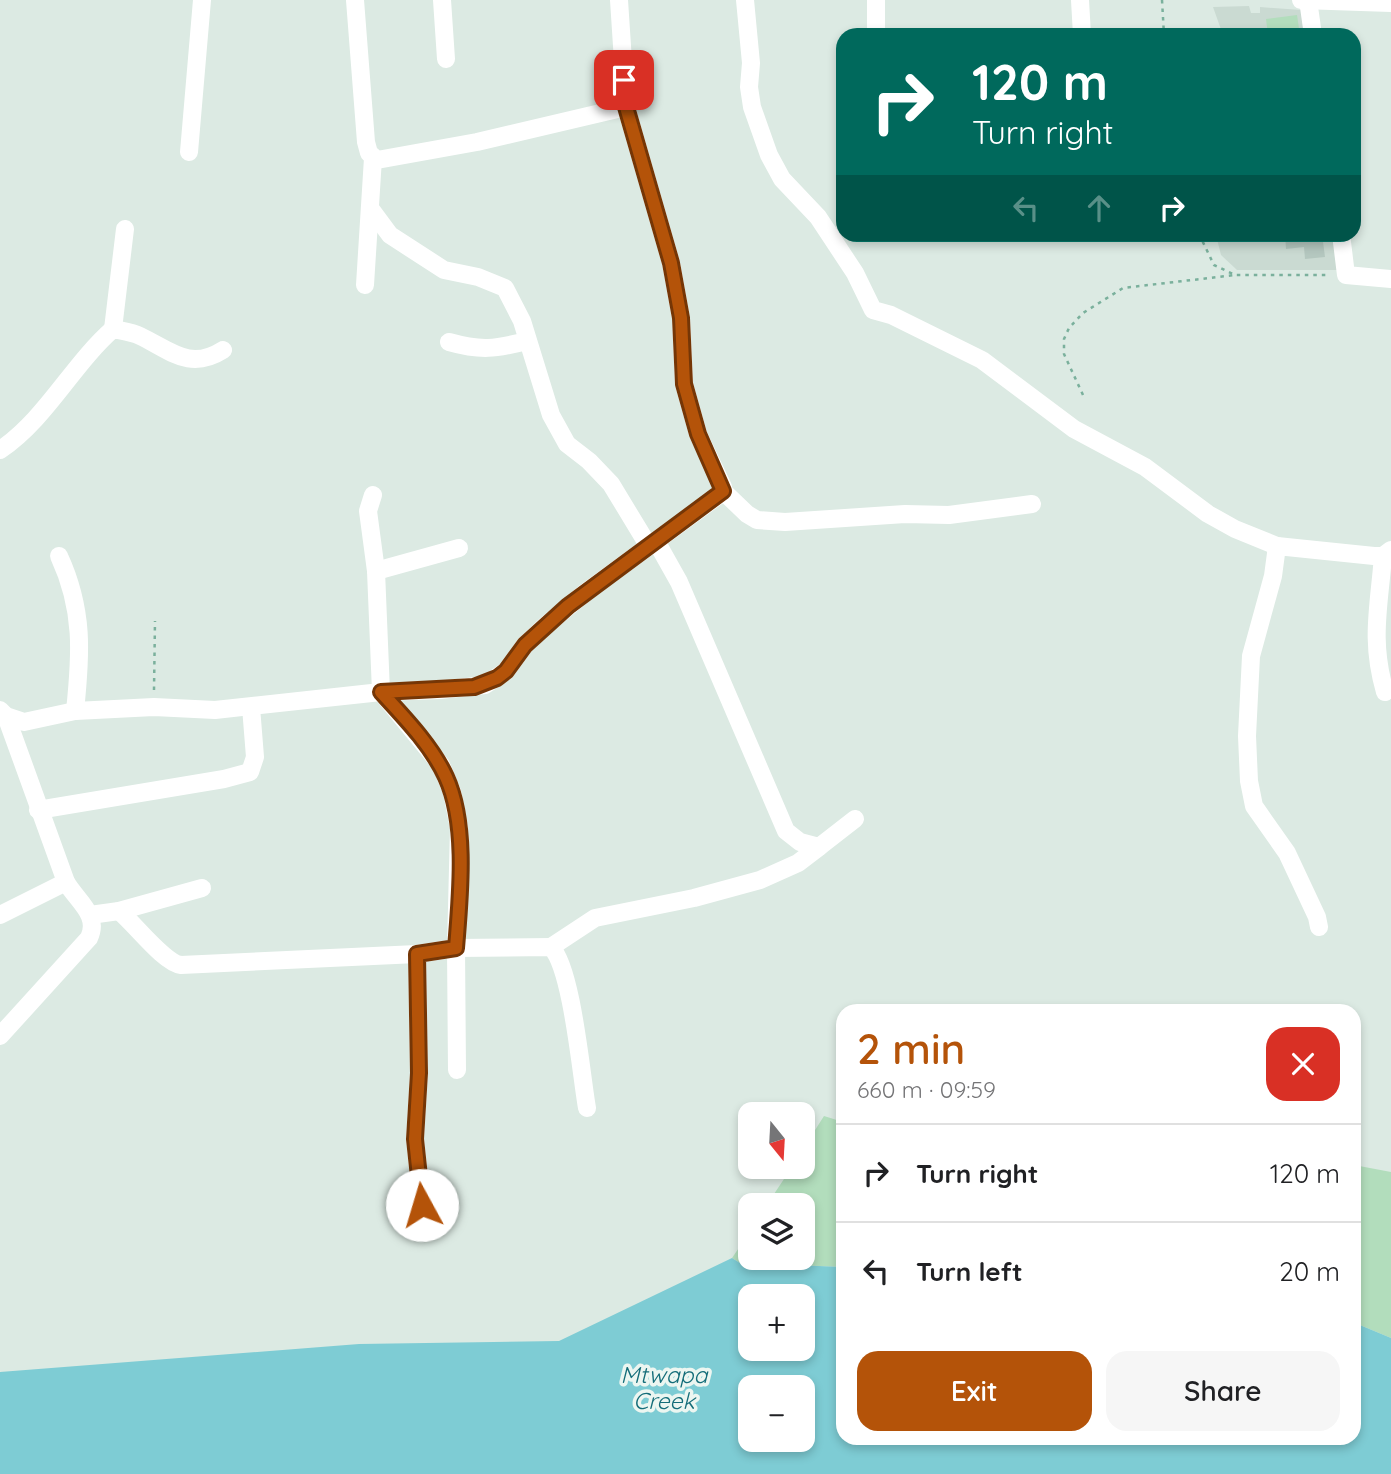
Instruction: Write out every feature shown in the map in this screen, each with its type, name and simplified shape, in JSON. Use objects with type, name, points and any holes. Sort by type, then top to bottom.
[{"type":"street","points":[[189,152],[202,0]]},
{"type":"street","points":[[355,0],[366,142],[373,158],[365,285]]},
{"type":"street","points":[[442,0],[446,59]]},
{"type":"street","points":[[619,0],[626,107],[671,263],[681,318],[684,384],[698,434],[723,491],[757,520],[785,522],[905,514],[949,515],[1032,504]]},
{"type":"street","points":[[745,0],[752,107],[769,155],[782,179],[811,208],[849,264],[869,306],[982,360],[1074,429],[1145,467],[1208,514],[1235,529],[1277,545],[1387,553],[1375,633],[1378,666],[1385,692]]},
{"type":"street","points":[[876,0],[876,28]]},
{"type":"street","points":[[1080,0],[1082,28]]},
{"type":"street","points":[[1301,0],[1391,2]]},
{"type":"street","points":[[1308,1],[1311,28]]},
{"type":"street","points":[[373,158],[377,160],[477,142],[626,107]]},
{"type":"street","points":[[370,208],[390,235],[444,270],[478,277],[505,288],[522,321],[551,415],[567,444],[589,461],[611,484],[679,582],[786,831],[800,842],[819,846]]},
{"type":"street","points":[[0,450],[17,438],[95,344],[113,329],[125,229]]},
{"type":"street","points":[[1342,242],[1346,275],[1391,279]]},
{"type":"street","points":[[113,329],[137,334],[172,353],[194,361],[209,359],[223,350]]},
{"type":"street","points":[[449,342],[475,349],[493,350],[527,341]]},
{"type":"street","points":[[3,713],[24,722],[75,711],[154,707],[215,710],[381,692],[474,687],[497,678],[545,626],[723,491]]},
{"type":"street","points":[[373,495],[368,511],[376,571],[381,692],[441,765],[452,792],[459,828],[457,1070]]},
{"type":"street","points":[[1277,545],[1273,576],[1251,656],[1247,736],[1251,795],[1254,806],[1286,853],[1317,917],[1319,927]]},
{"type":"street","points":[[376,571],[459,548]]},
{"type":"street","points":[[59,556],[74,589],[79,620],[80,661],[75,711]]},
{"type":"street","points":[[38,810],[223,779],[250,772],[255,757],[251,707]]},
{"type":"street","points":[[0,1037],[89,938],[93,929],[90,915],[66,882],[3,713]]},
{"type":"street","points":[[119,911],[176,965],[417,954],[456,948],[551,947],[595,918],[694,898],[761,880],[798,863],[855,819]]},
{"type":"street","points":[[0,915],[66,882]]},
{"type":"street","points":[[90,915],[119,911],[202,888]]},
{"type":"street","points":[[551,947],[559,956],[568,982],[587,1108]]},
{"type":"street","points":[[417,954],[419,1073],[415,1139],[422,1205]]},
{"type":"path","points":[[1162,0],[1164,28]]},
{"type":"path","points":[[1203,242],[1214,265],[1234,275]]},
{"type":"path","points":[[1083,395],[1064,354],[1063,339],[1083,313],[1123,288],[1234,275],[1346,275]]},
{"type":"path","points":[[154,707],[155,621]]},
{"type":"shaded area","points":[[1249,6],[1251,13],[1260,13],[1260,7],[1301,10],[1303,28],[1220,28],[1213,7]]},
{"type":"shaded area","points":[[1218,242],[1334,242],[1338,270],[1237,270],[1221,255]]},
{"type":"green space","points":[[1297,15],[1299,28],[1267,28],[1266,19]]},
{"type":"green space","points":[[824,1116],[836,1120],[836,1267],[815,1266],[815,1193],[775,1193],[783,1180],[816,1180],[816,1129]]},
{"type":"green space","points":[[1361,1166],[1391,1172],[1391,1338],[1361,1326]]},
{"type":"green space","points":[[738,1249],[738,1262],[732,1258]]},
{"type":"water","name":"Mtwapa Creek","points":[[732,1258],[738,1262],[738,1270],[815,1270],[815,1266],[836,1267],[836,1445],[1361,1445],[1361,1326],[1391,1338],[1391,1474],[0,1474],[0,1372],[359,1344],[559,1341]]},
{"type":"building","points":[[1286,242],[1323,242],[1325,257],[1305,259],[1304,247],[1286,249]]},
{"type":"route","points":[[422,1205],[415,1139],[419,1073],[417,954],[456,948],[459,828],[452,792],[441,765],[381,692],[474,687],[485,685],[497,678],[506,671],[525,645],[568,606],[723,491],[698,434],[684,384],[681,318],[671,263],[626,107],[624,80]]}]
